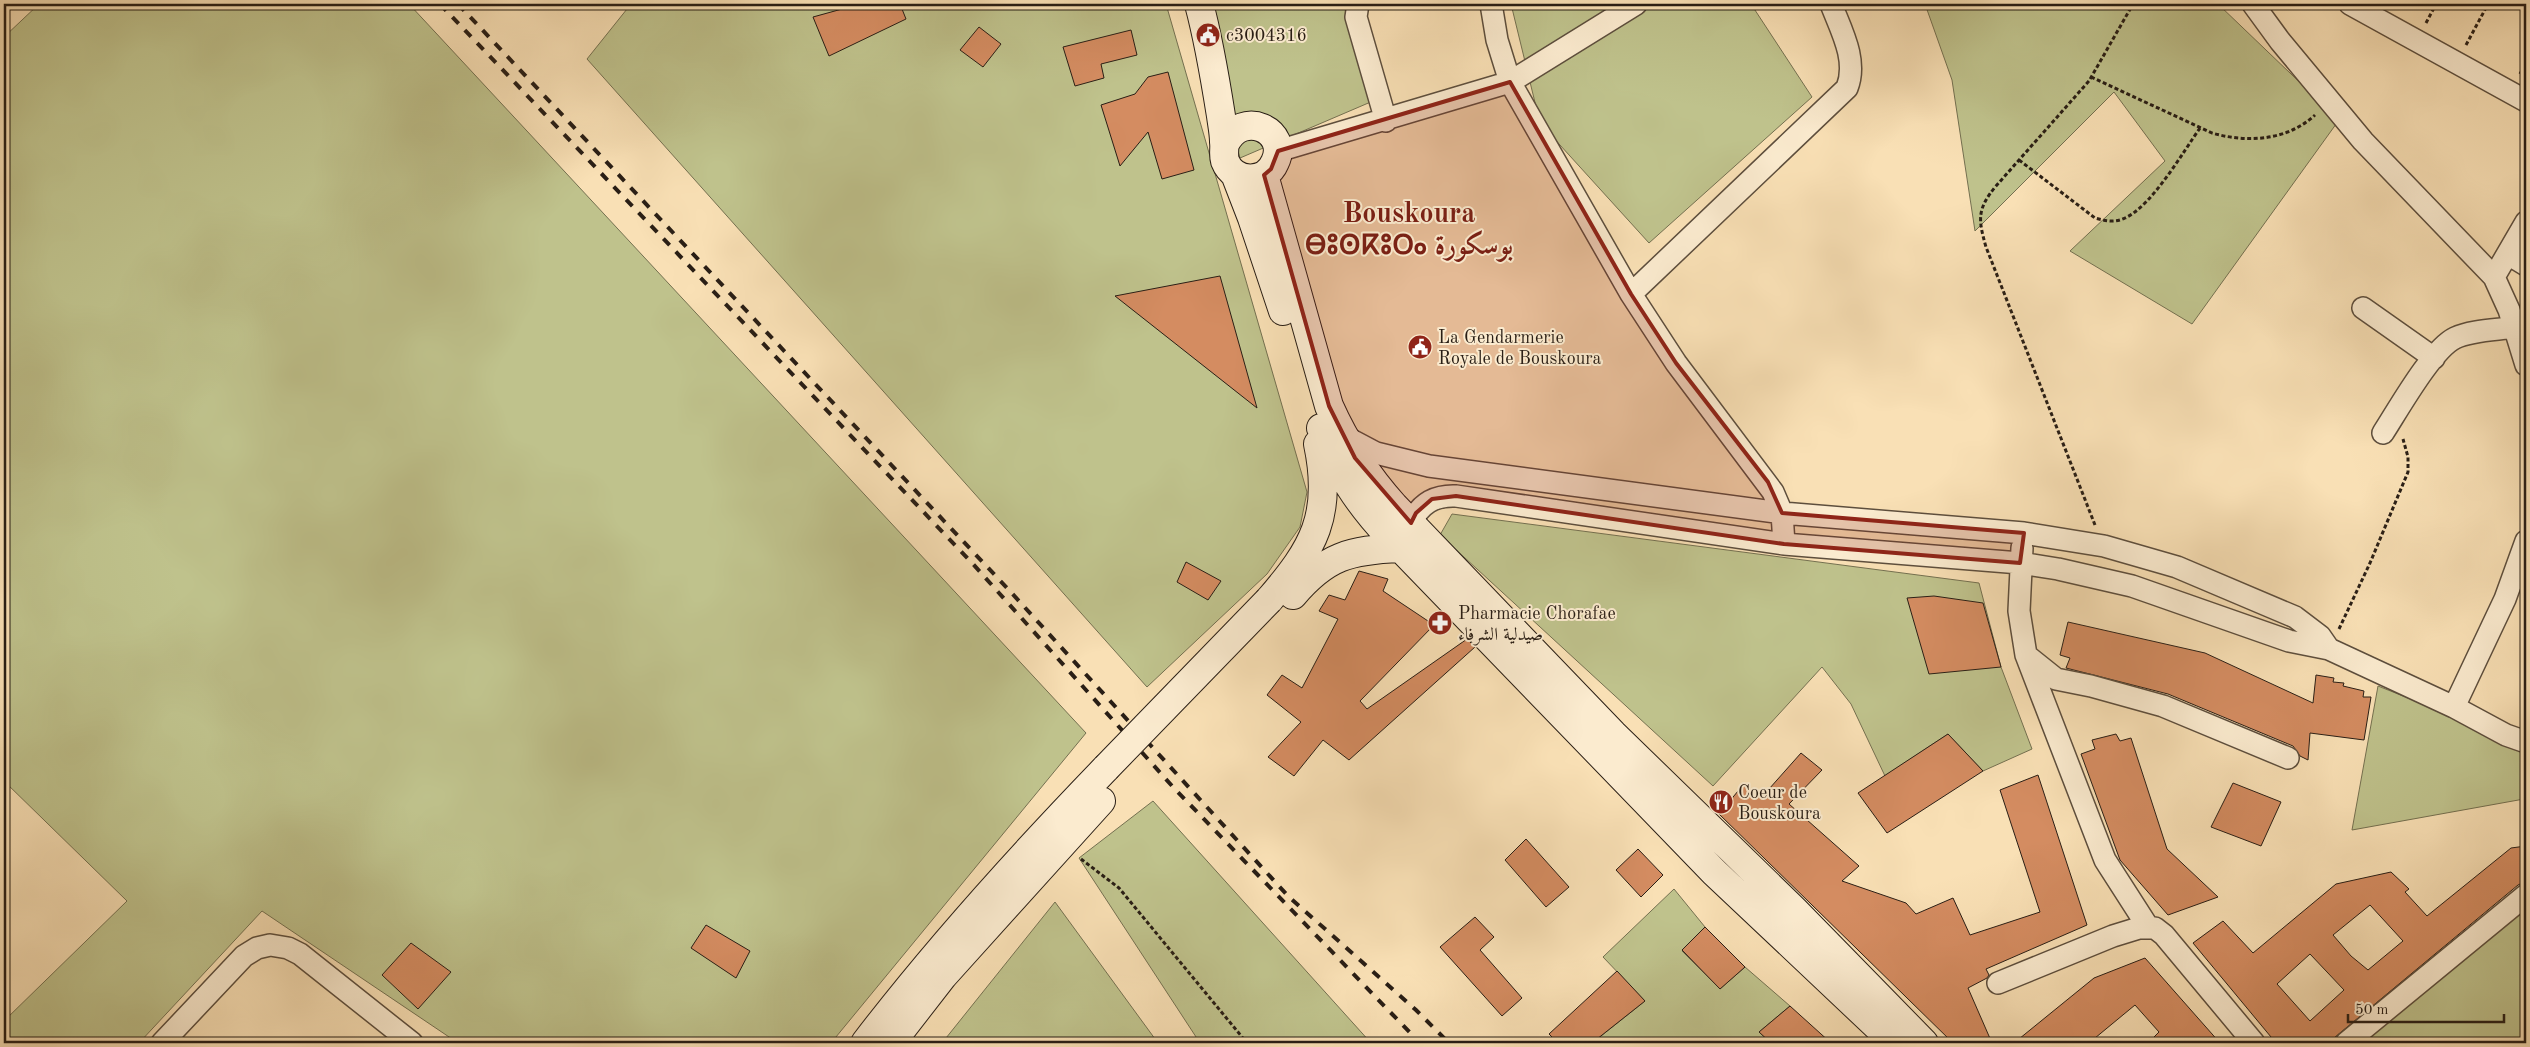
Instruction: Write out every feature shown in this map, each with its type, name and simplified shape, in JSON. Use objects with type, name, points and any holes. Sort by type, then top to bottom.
[{"type":"main road","points":[[1199,4],[1212,52],[1225,160],[1235,174],[1255,226],[1307,391],[1326,440],[1346,482],[1365,510],[1400,548],[1714,872],[1895,1043]]},
{"type":"main road","points":[[1212,52],[1250,125]]},
{"type":"main road","points":[[1224,144],[1234,130],[1250,125],[1261,126],[1270,132],[1276,141],[1278,151],[1271,169],[1264,176],[1249,179],[1235,174]]},
{"type":"main road","points":[[1264,176],[1329,406],[1342,434],[1365,473],[1613,734],[1794,910],[1924,1043]]},
{"type":"main road","points":[[1274,606],[1307,552],[1320,515],[1324,486],[1323,470],[1307,391]]},
{"type":"main road","points":[[865,1043],[962,921],[1020,856],[1113,775],[1274,606],[1330,560],[1368,550],[1400,548]]},
{"type":"main road","points":[[891,1043],[943,976],[1058,846],[1113,775]]},
{"type":"street","points":[[1358,4],[1356,17],[1386,121]]},
{"type":"street","points":[[1491,4],[1497,40],[1510,82],[1631,294],[1676,363],[1768,482],[1782,513],[1784,544]]},
{"type":"street","points":[[1278,151],[1386,121],[1510,82],[1636,4]]},
{"type":"street","points":[[1631,294],[1847,88],[1852,76],[1852,65],[1831,4]]},
{"type":"street","points":[[2253,4],[2280,41],[2363,141],[2494,277],[2516,327],[2526,365]]},
{"type":"street","points":[[2350,4],[2526,101]]},
{"type":"street","points":[[2494,277],[2526,222]]},
{"type":"street","points":[[2508,254],[2526,265]]},
{"type":"street","points":[[2363,308],[2434,358]]},
{"type":"street","points":[[2388,425],[2434,358],[2447,343],[2457,337],[2516,327]]},
{"type":"street","points":[[1342,434],[1376,453],[1394,459],[1429,466],[1782,513],[2024,533],[2104,546],[2176,567],[2295,616],[2308,626],[2329,649]]},
{"type":"street","points":[[1429,466],[1432,499]]},
{"type":"street","points":[[1411,523],[1416,513],[1432,499],[1456,496],[1784,544],[2020,563],[2058,569],[2132,586],[2289,642],[2329,649],[2526,742]]},
{"type":"street","points":[[2024,533],[2020,563],[2018,611],[2026,655],[2105,860],[2148,927]]},
{"type":"street","points":[[2454,707],[2505,599],[2526,541]]},
{"type":"street","points":[[2026,655],[2056,679],[2091,686],[2163,706],[2288,758]]},
{"type":"street","points":[[2346,1043],[2526,895]]},
{"type":"street","points":[[1998,983],[2113,936],[2148,927],[2155,928],[2164,935],[2254,1043]]},
{"type":"street","points":[[162,1043],[244,956],[257,948],[278,945],[300,954],[412,1043]]},
{"type":"path","points":[[2104,546],[1981,232],[1982,205],[2092,77],[2133,4]]},
{"type":"path","points":[[2457,62],[2488,4]]},
{"type":"path","points":[[2092,77],[2200,128],[2230,138],[2260,139],[2301,126],[2330,101]]},
{"type":"path","points":[[2019,160],[2095,218],[2107,222],[2116,221],[2125,218],[2142,205],[2200,128]]},
{"type":"path","points":[[2329,649],[2370,563],[2408,472],[2407,449],[2388,425]]},
{"type":"path","points":[[1058,846],[1090,865],[1120,888],[1248,1043]]},
{"type":"highlighted area","points":[[1510,82],[1631,294],[1676,363],[1768,482],[1782,513],[2024,533],[2020,563],[1784,544],[1456,496],[1432,499],[1416,513],[1411,523],[1355,458],[1329,406],[1264,175],[1271,169],[1278,151]]},
{"type":"green space","points":[[39,4],[409,4],[1086,733],[831,1043],[458,1043],[262,911],[139,1043],[4,1043],[4,1021],[127,901],[4,781],[4,37]]},
{"type":"green space","points":[[631,4],[1166,4],[1307,492],[1300,527],[1267,574],[1147,687],[587,59]]},
{"type":"green space","points":[[1195,4],[1355,4],[1380,98],[1240,158]]},
{"type":"green space","points":[[1511,4],[1751,4],[1812,97],[1649,243],[1540,123]]},
{"type":"green space","points":[[1925,4],[2218,4],[2339,120],[2192,324],[2070,251],[2165,161],[2114,92],[1975,231],[1952,80]]},
{"type":"green space","points":[[1452,514],[1979,583],[2001,667],[2032,749],[1983,771],[1948,734],[1885,776],[1851,704],[1822,667],[1713,786],[1440,535]]},
{"type":"green space","points":[[2378,686],[2526,745],[2526,819],[2524,799],[2352,830]]},
{"type":"green space","points":[[1153,801],[1371,1043],[1200,1043],[1079,858]]},
{"type":"green space","points":[[1674,889],[1705,927],[1682,951],[1720,989],[1745,967],[1790,1006],[1759,1032],[1771,1043],[1599,1043],[1596,1040],[1645,1001],[1603,957]]},
{"type":"green space","points":[[1055,902],[1158,1043],[942,1043]]},
{"type":"green space","points":[[2526,910],[2526,1043],[2346,1043]]},
{"type":"building","points":[[839,4],[900,4],[906,19],[829,56],[813,17],[842,9]]},
{"type":"building","points":[[979,27],[1001,44],[983,67],[960,50]]},
{"type":"building","points":[[1131,30],[1137,55],[1101,64],[1104,78],[1075,86],[1063,47]]},
{"type":"building","points":[[1168,72],[1194,170],[1162,179],[1148,132],[1120,166],[1101,105],[1135,94],[1148,77]]},
{"type":"building","points":[[1220,276],[1257,408],[1115,296]]},
{"type":"building","points":[[1186,562],[1221,581],[1208,600],[1177,582]]},
{"type":"building","points":[[1359,571],[1388,579],[1383,591],[1434,625],[1360,701],[1367,709],[1467,639],[1475,647],[1349,760],[1323,740],[1294,776],[1268,757],[1301,722],[1267,695],[1282,675],[1302,688],[1338,619],[1319,611],[1329,595],[1345,600]]},
{"type":"building","points":[[1934,596],[1983,603],[2001,667],[1929,674],[1907,598]]},
{"type":"building","points":[[2068,622],[2205,653],[2313,703],[2316,675],[2334,678],[2333,682],[2344,683],[2343,686],[2364,691],[2363,697],[2371,697],[2364,740],[2310,733],[2308,760],[2300,756],[2293,746],[2168,694],[2066,668],[2070,658],[2060,655]]},
{"type":"building","points":[[1948,734],[1983,771],[1887,833],[1858,793]]},
{"type":"building","points":[[2116,734],[2120,741],[2131,738],[2167,849],[2218,897],[2168,915],[2120,860],[2081,754],[2095,749],[2092,740]]},
{"type":"building","points":[[1801,753],[1822,770],[1789,804],[1859,866],[1842,881],[1906,903],[1916,914],[1953,898],[1970,935],[2040,912],[2000,790],[2038,775],[2087,925],[1986,969],[1989,975],[1987,978],[1968,988],[1992,1043],[1953,1043],[1719,814],[1743,785],[1761,798]]},
{"type":"building","points":[[2233,783],[2281,802],[2261,846],[2211,827]]},
{"type":"building","points":[[1526,839],[1569,887],[1546,907],[1505,860]]},
{"type":"building","points":[[2526,846],[2526,881],[2518,885],[2328,1043],[2276,1043],[2193,943],[2223,921],[2253,953],[2336,884],[2391,872],[2409,889],[2405,892],[2427,916],[2511,848]],"holes":[[[2370,905],[2403,941],[2368,970],[2351,956],[2333,935]],[[2310,954],[2344,990],[2310,1021],[2277,984]]]},
{"type":"building","points":[[1638,849],[1663,875],[1641,897],[1616,870]]},
{"type":"building","points":[[1475,917],[1494,937],[1480,950],[1522,998],[1502,1016],[1440,947]]},
{"type":"building","points":[[706,925],[750,951],[736,978],[691,948]]},
{"type":"building","points":[[1705,927],[1745,967],[1720,989],[1682,950]]},
{"type":"building","points":[[411,943],[451,972],[418,1009],[382,975]]},
{"type":"building","points":[[2145,958],[2220,1043],[2148,1043],[2159,1032],[2135,1005],[2089,1043],[2014,1043],[2094,978]]},
{"type":"building","points":[[1617,971],[1645,1001],[1592,1043],[1558,1043],[1549,1034]]},
{"type":"building","points":[[1790,1006],[1831,1043],[1771,1043],[1759,1032]]},
{"type":"railway","points":[[440,4],[973,564],[1173,787],[1420,1043]]},
{"type":"railway","points":[[458,4],[1008,589],[1288,896],[1416,1010],[1449,1043]]},
{"type":"place","name":"c3004316","points":[[1208,35]]},
{"type":"place","name":"La Gendarmerie Royale de Bouskoura","points":[[1420,347]]},
{"type":"place","name":"Pharmacie Chorafae صيدلية الشرفاء","points":[[1440,623]]},
{"type":"place","name":"Coeur de Bouskoura","points":[[1721,802]]},
{"type":"district","name":"Bouskoura ⴱⵓⵙⴽⵓⵔⴰ بوسكورة","points":[[1409,228]]}]
